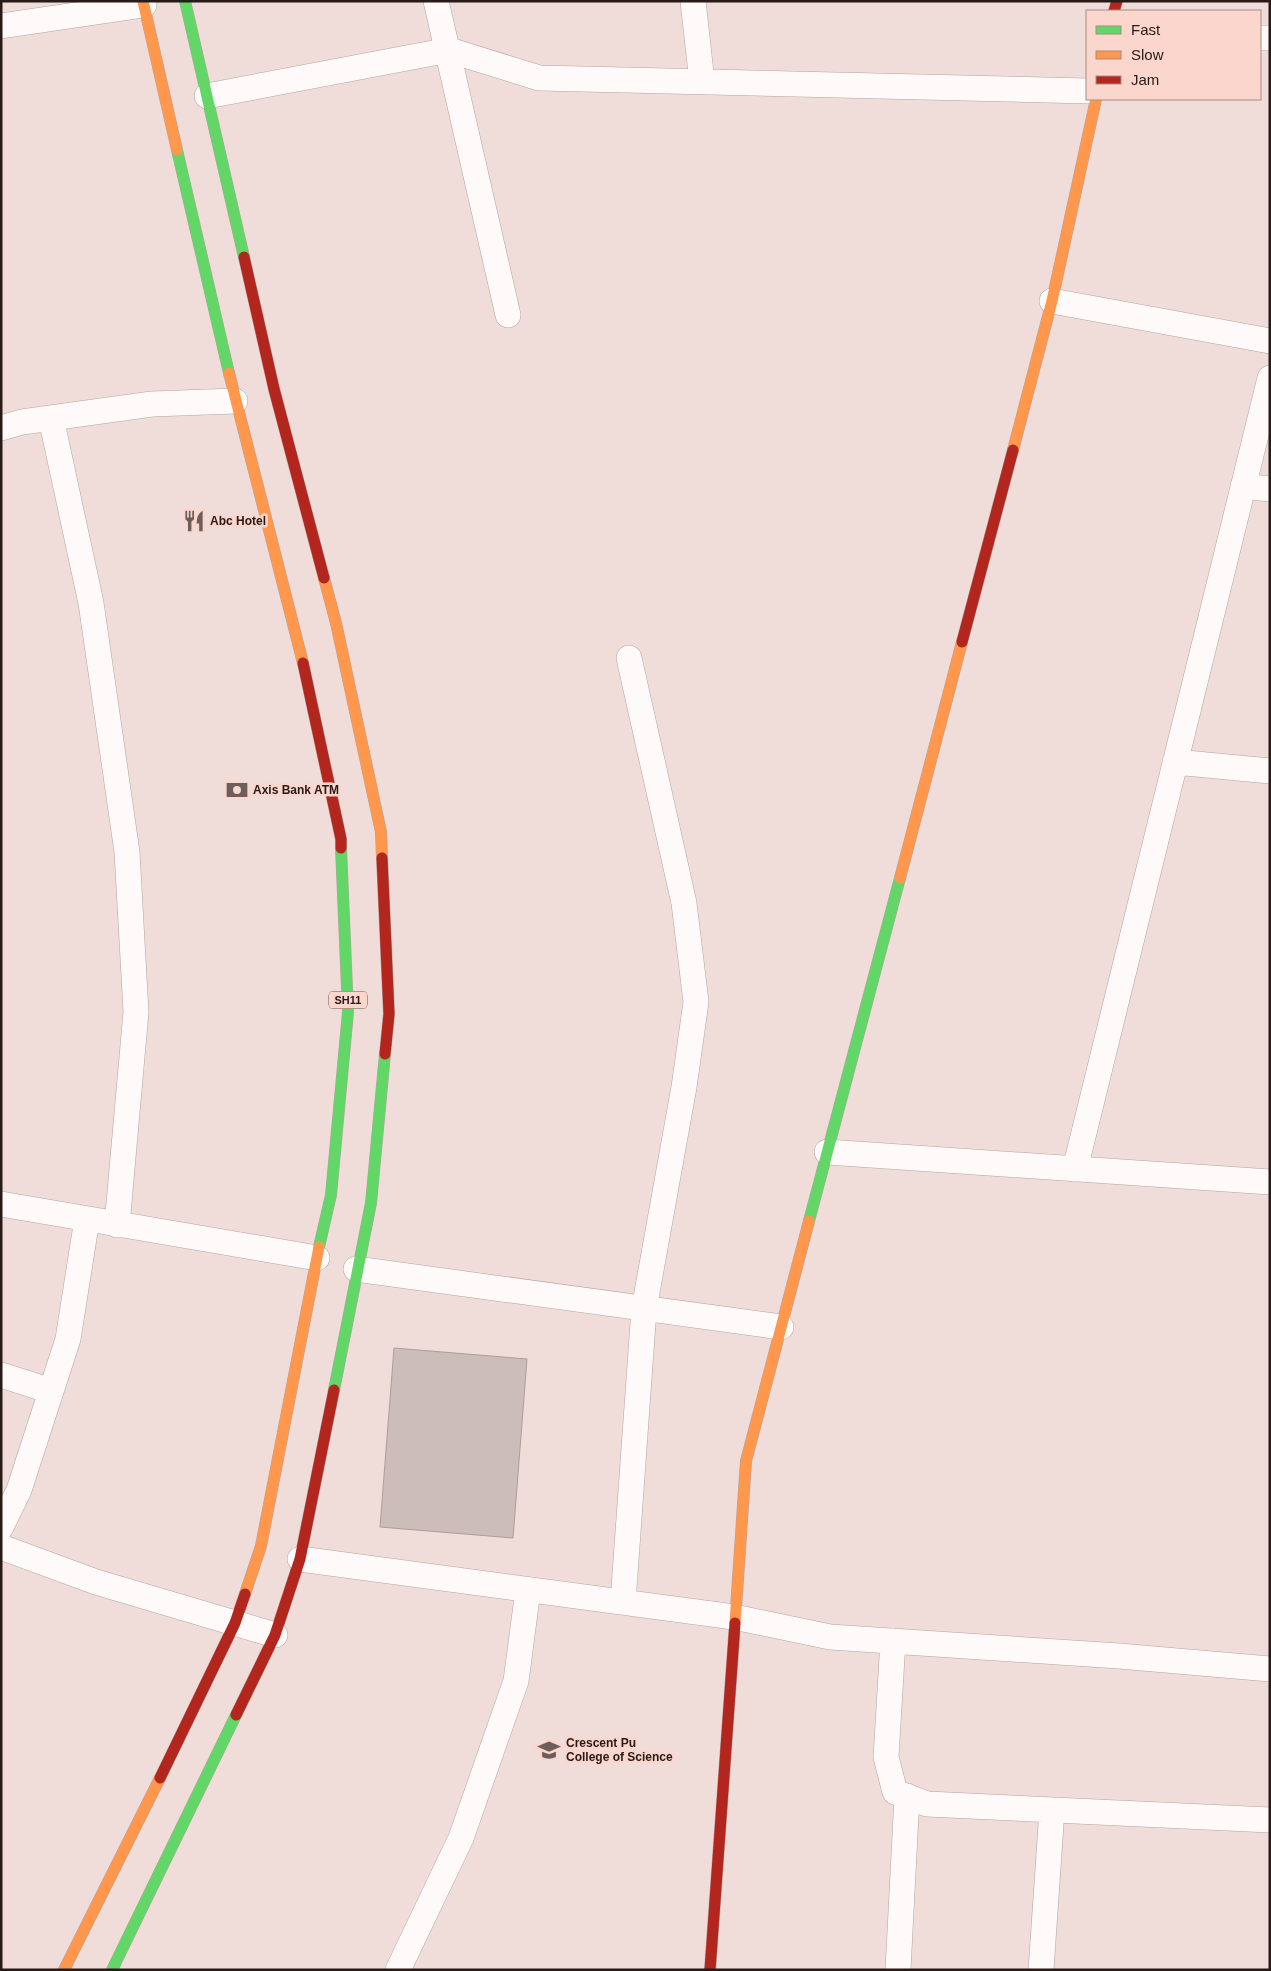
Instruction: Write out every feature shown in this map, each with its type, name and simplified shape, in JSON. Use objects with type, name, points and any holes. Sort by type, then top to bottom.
[{"type":"main road","points":[[112,1970],[276,1635],[300,1559],[356,1269],[371,1203],[389,1014],[381,832],[336,623],[274,389],[185,1]]},
{"type":"main road","name":"SH11","points":[[64,1970],[157,1785],[235,1623],[261,1546],[331,1195],[348,1012],[341,839],[297,636],[235,401],[143,3]]},
{"type":"main road","points":[[710,1970],[746,1460],[1052,301],[1096,100]]},
{"type":"street","points":[[436,1],[449,50],[508,315]]},
{"type":"street","points":[[692,1],[702,82]]},
{"type":"street","points":[[1,26],[143,3]]},
{"type":"street","points":[[207,96],[449,50],[539,78],[1086,91]]},
{"type":"street","points":[[1052,301],[1270,341]]},
{"type":"street","points":[[1075,1169],[1270,378]]},
{"type":"street","points":[[1,428],[51,418],[152,404],[235,401]]},
{"type":"street","points":[[51,418],[91,602],[127,852],[136,1012],[117,1225]]},
{"type":"street","points":[[1243,486],[1270,489]]},
{"type":"street","points":[[623,1602],[644,1309],[684,1087],[696,1002],[684,903],[628,658]]},
{"type":"street","points":[[1176,762],[1270,771]]},
{"type":"street","points":[[827,1152],[1270,1182]]},
{"type":"street","points":[[1,1204],[317,1258]]},
{"type":"street","points":[[1,1528],[19,1490],[68,1339],[87,1219]]},
{"type":"street","points":[[356,1269],[781,1327]]},
{"type":"street","points":[[1,1375],[51,1391]]},
{"type":"street","points":[[1,1548],[96,1582],[276,1635]]},
{"type":"street","points":[[300,1559],[734,1617],[830,1638],[1119,1656],[1270,1669]]},
{"type":"street","points":[[398,1970],[461,1838],[516,1681],[528,1590]]},
{"type":"street","points":[[893,1641],[886,1757],[895,1792],[927,1804],[1270,1820]]},
{"type":"street","points":[[898,1970],[907,1796]]},
{"type":"street","points":[[1041,1970],[1052,1810]]},
{"type":"building","points":[[394,1348],[527,1359],[513,1538],[380,1527]]},
{"type":"traffic: fast","points":[[185,1],[244,257]]},
{"type":"traffic: fast","points":[[177,150],[229,373]]},
{"type":"traffic: fast","points":[[319,1247],[331,1195],[348,1012],[341,848]]},
{"type":"traffic: fast","points":[[809,1221],[900,878]]},
{"type":"traffic: fast","points":[[334,1390],[371,1203],[385,1054]]},
{"type":"traffic: fast","points":[[112,1970],[236,1715]]},
{"type":"traffic: slow","points":[[143,1],[177,150]]},
{"type":"traffic: slow","points":[[1013,450],[1052,301],[1096,100]]},
{"type":"traffic: slow","points":[[229,373],[303,663]]},
{"type":"traffic: slow","points":[[324,578],[336,623],[381,832],[382,858]]},
{"type":"traffic: slow","points":[[900,878],[962,642]]},
{"type":"traffic: slow","points":[[735,1623],[746,1461],[809,1221]]},
{"type":"traffic: slow","points":[[245,1594],[261,1546],[319,1247]]},
{"type":"traffic: slow","points":[[64,1970],[160,1778]]},
{"type":"traffic: jam","points":[[1114,10],[1117,1]]},
{"type":"traffic: jam","points":[[244,257],[274,389],[324,578]]},
{"type":"traffic: jam","points":[[962,642],[1013,450]]},
{"type":"traffic: jam","points":[[303,663],[341,839],[341,848]]},
{"type":"traffic: jam","points":[[382,858],[389,1014],[385,1054]]},
{"type":"traffic: jam","points":[[236,1715],[275,1635],[300,1559],[334,1390]]},
{"type":"traffic: jam","points":[[160,1778],[235,1623],[245,1594]]},
{"type":"traffic: jam","points":[[710,1970],[735,1623]]},
{"type":"place","name":"Abc Hotel","points":[[194,521]]},
{"type":"place","name":"Axis Bank ATM","points":[[237,790]]},
{"type":"place","name":"Crescent Pu College of Science","points":[[549,1750]]}]
